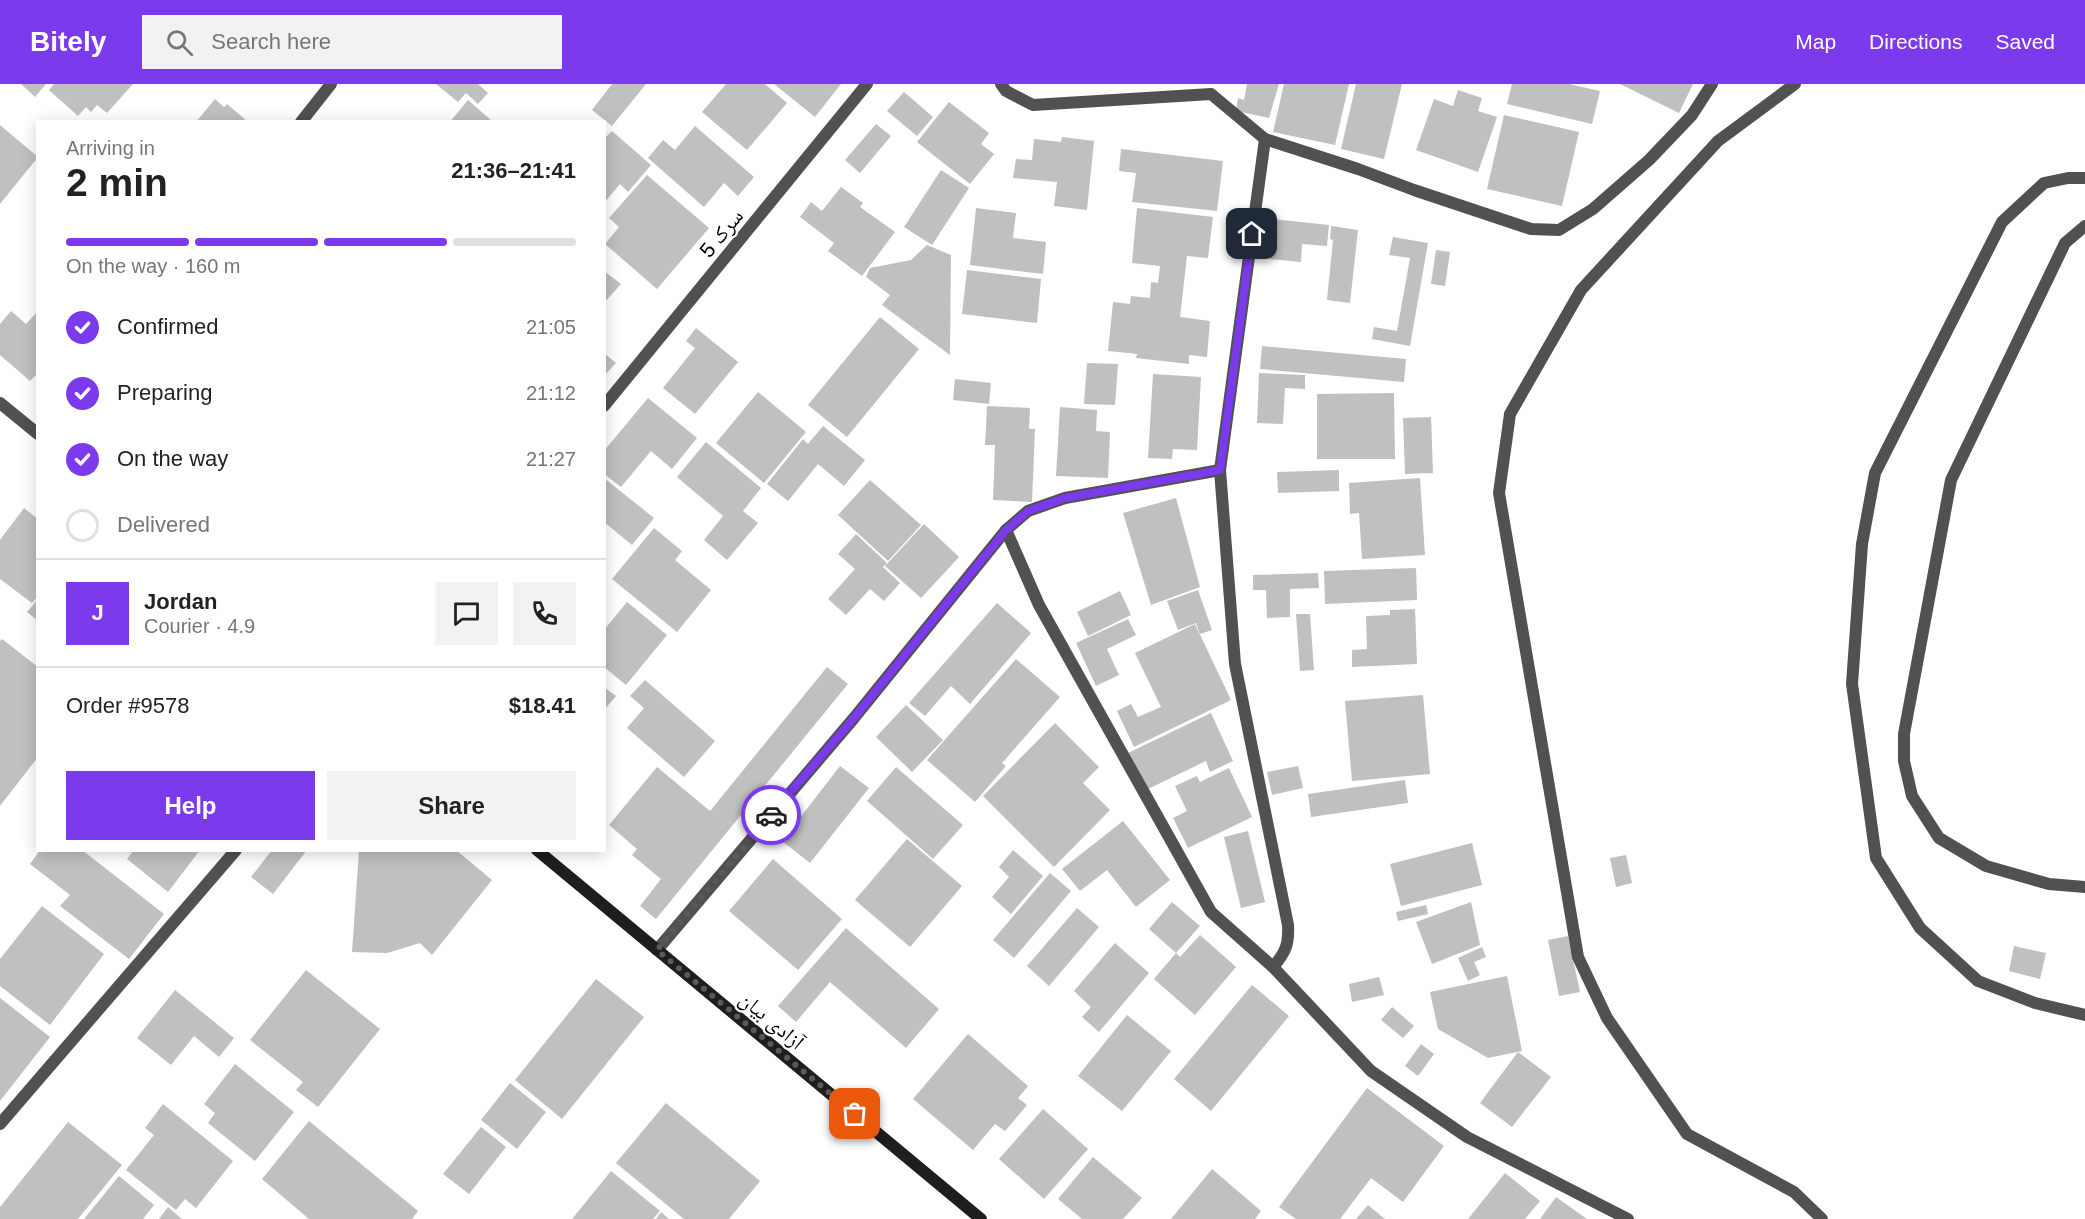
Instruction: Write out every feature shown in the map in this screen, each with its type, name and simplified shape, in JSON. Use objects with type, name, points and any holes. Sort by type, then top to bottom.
[{"type":"main road","name":"آزادی بیان","points":[[539,852],[981,1219]]},
{"type":"street","points":[[303,120],[331,84]]},
{"type":"street","name":"سرک 5","points":[[606,404],[867,84]]},
{"type":"street","points":[[1001,84],[1006,91],[1033,105],[1212,89],[1265,139],[1531,229],[1559,230],[1593,209],[1649,160],[1692,116],[1713,84]]},
{"type":"street","points":[[1795,84],[1718,141],[1581,290],[1510,414],[1498,494],[1578,957],[1607,1018],[1687,1134],[1794,1192],[1822,1219]]},
{"type":"street","points":[[1265,139],[1220,470],[1235,664],[1288,925],[1289,943],[1273,967]]},
{"type":"street","points":[[2085,178],[2068,178],[2044,183],[2002,222],[1875,473],[1862,544],[1852,684],[1876,858],[1920,928],[1978,981],[2035,1003],[2085,1014]]},
{"type":"street","points":[[2085,226],[2065,243],[1951,480],[1904,734],[1904,760],[1912,796],[1939,838],[1986,866],[2049,884],[2085,887]]},
{"type":"street","points":[[0,403],[36,432]]},
{"type":"street","points":[[657,950],[854,718],[1006,530],[1028,511],[1065,498],[1220,470]]},
{"type":"street","points":[[1006,530],[1039,605],[1211,912],[1273,967],[1371,1071],[1467,1137],[1628,1219]]},
{"type":"street","points":[[0,1124],[234,852]]},
{"type":"building","points":[[21,84],[46,84],[35,97]]},
{"type":"building","points":[[54,84],[133,84],[107,113],[97,105],[91,112],[86,107],[78,116],[49,90]]},
{"type":"building","points":[[436,84],[478,84],[488,93],[478,104],[466,93],[458,102]]},
{"type":"building","points":[[612,84],[646,84],[612,126],[592,110]]},
{"type":"building","points":[[726,84],[765,84],[787,103],[747,150],[702,112]]},
{"type":"building","points":[[774,84],[841,84],[815,117]]},
{"type":"building","points":[[1247,84],[1279,84],[1269,118],[1236,111],[1238,98],[1244,100]]},
{"type":"building","points":[[1284,84],[1349,84],[1335,145],[1273,132]]},
{"type":"building","points":[[1356,84],[1402,84],[1384,159],[1341,149]]},
{"type":"building","points":[[1512,84],[1569,84],[1600,91],[1592,124],[1507,104]]},
{"type":"building","points":[[1620,84],[1693,84],[1679,113]]},
{"type":"building","points":[[1458,90],[1482,98],[1478,111],[1497,117],[1478,172],[1416,150],[1434,99],[1453,106]]},
{"type":"building","points":[[904,92],[933,117],[917,136],[887,111]]},
{"type":"building","points":[[215,99],[224,107],[227,104],[246,120],[198,120]]},
{"type":"building","points":[[468,100],[491,120],[452,120]]},
{"type":"building","points":[[949,102],[989,133],[981,144],[994,154],[970,184],[917,142]]},
{"type":"building","points":[[1504,115],[1579,132],[1562,206],[1487,189]]},
{"type":"building","points":[[876,124],[891,136],[860,173],[845,160]]},
{"type":"building","points":[[0,125],[36,155],[36,159],[0,204]]},
{"type":"building","points":[[695,126],[754,177],[738,196],[724,183],[704,207],[648,158],[663,140],[675,150]]},
{"type":"building","points":[[612,131],[651,165],[628,192],[620,184],[606,201],[606,137]]},
{"type":"building","points":[[1062,137],[1094,141],[1087,210],[1054,206],[1057,182],[1013,178],[1016,159],[1032,160],[1034,139],[1061,142]]},
{"type":"building","points":[[1121,149],[1223,161],[1217,211],[1132,202],[1136,173],[1119,171]]},
{"type":"building","points":[[941,170],[969,188],[932,245],[904,227]]},
{"type":"building","points":[[647,175],[709,228],[657,289],[606,245],[619,227],[609,218]]},
{"type":"building","points":[[841,187],[863,203],[860,207],[895,232],[862,276],[828,251],[834,243],[800,217],[811,202],[822,211]]},
{"type":"building","points":[[976,208],[1016,213],[1013,238],[1046,242],[1043,274],[970,265]]},
{"type":"building","points":[[1137,208],[1213,217],[1208,258],[1187,256],[1180,317],[1210,321],[1207,357],[1189,355],[1189,364],[1136,358],[1137,354],[1108,351],[1113,302],[1130,304],[1131,296],[1150,298],[1151,282],[1158,283],[1160,266],[1132,263]]},
{"type":"building","points":[[1273,219],[1329,225],[1327,246],[1302,244],[1301,262],[1270,259]]},
{"type":"building","points":[[1331,226],[1358,230],[1350,303],[1327,300],[1333,240],[1330,239]]},
{"type":"building","points":[[1393,237],[1428,243],[1410,346],[1372,339],[1374,327],[1397,331],[1410,258],[1389,255]]},
{"type":"building","points":[[927,245],[951,255],[950,355],[882,305],[890,295],[866,277],[870,268],[911,260]]},
{"type":"building","points":[[1436,250],[1450,252],[1445,286],[1431,284]]},
{"type":"building","points":[[967,270],[1041,279],[1037,323],[962,314]]},
{"type":"building","points":[[606,273],[621,284],[606,301]]},
{"type":"building","points":[[11,311],[26,324],[36,313],[36,375],[30,381],[0,355],[0,324]]},
{"type":"building","points":[[880,317],[919,349],[847,437],[808,405]]},
{"type":"building","points":[[696,328],[738,362],[695,414],[663,388],[695,348],[686,341]]},
{"type":"building","points":[[1262,346],[1406,359],[1404,382],[1260,369]]},
{"type":"building","points":[[606,355],[616,363],[606,374]]},
{"type":"building","points":[[1087,363],[1118,364],[1115,405],[1084,404]]},
{"type":"building","points":[[1259,373],[1305,375],[1305,389],[1285,388],[1283,424],[1257,423]]},
{"type":"building","points":[[1153,374],[1201,377],[1197,450],[1173,449],[1172,459],[1148,458]]},
{"type":"building","points":[[955,379],[991,383],[989,404],[953,400]]},
{"type":"building","points":[[758,392],[806,432],[764,483],[716,443]]},
{"type":"building","points":[[1394,393],[1395,459],[1317,459],[1317,394]]},
{"type":"building","points":[[648,398],[697,438],[672,469],[651,451],[621,487],[606,476],[606,449]]},
{"type":"building","points":[[987,406],[1030,408],[1029,429],[1035,429],[1032,502],[993,500],[995,445],[985,445]]},
{"type":"building","points":[[1060,407],[1097,410],[1096,431],[1110,432],[1108,478],[1056,476]]},
{"type":"building","points":[[1431,417],[1433,473],[1405,474],[1403,418]]},
{"type":"building","points":[[823,426],[865,460],[844,486],[818,464],[788,501],[767,484],[803,439],[808,444]]},
{"type":"building","points":[[706,442],[761,488],[743,511],[758,523],[727,560],[704,540],[723,516],[677,477]]},
{"type":"building","points":[[1339,470],[1339,491],[1278,493],[1277,472]]},
{"type":"building","points":[[1420,478],[1425,555],[1362,559],[1359,513],[1350,514],[1349,483]]},
{"type":"building","points":[[606,480],[654,518],[632,545],[606,524]]},
{"type":"building","points":[[870,480],[921,525],[888,561],[838,515]]},
{"type":"building","points":[[1176,498],[1200,587],[1151,605],[1123,513]]},
{"type":"building","points":[[24,508],[36,517],[36,598],[32,603],[0,579],[0,540]]},
{"type":"building","points":[[924,524],[959,557],[921,598],[885,566]]},
{"type":"building","points":[[654,528],[682,551],[675,560],[711,590],[677,632],[612,579]]},
{"type":"building","points":[[856,534],[887,563],[883,567],[900,583],[884,601],[870,589],[846,615],[828,599],[855,569],[838,554]]},
{"type":"building","points":[[1416,568],[1417,600],[1325,604],[1324,571]]},
{"type":"building","points":[[1318,573],[1319,588],[1290,589],[1290,617],[1267,618],[1266,590],[1253,590],[1253,575]]},
{"type":"building","points":[[1198,590],[1212,630],[1200,634],[1196,623],[1178,630],[1167,601]]},
{"type":"building","points":[[1120,591],[1131,615],[1088,636],[1077,612]]},
{"type":"building","points":[[36,601],[36,619],[27,612]]},
{"type":"building","points":[[627,602],[667,635],[626,685],[606,669],[606,628]]},
{"type":"building","points":[[997,603],[1031,633],[970,704],[951,686],[925,716],[909,703]]},
{"type":"building","points":[[1415,609],[1417,664],[1352,667],[1352,650],[1367,649],[1366,616],[1390,615],[1390,610]]},
{"type":"building","points":[[1296,614],[1310,614],[1314,670],[1300,671]]},
{"type":"building","points":[[1128,619],[1136,635],[1107,649],[1119,675],[1096,686],[1076,643]]},
{"type":"building","points":[[1195,624],[1231,700],[1134,747],[1117,711],[1131,704],[1138,717],[1161,707],[1135,653]]},
{"type":"building","points":[[2,639],[36,665],[36,760],[0,806],[0,641]]},
{"type":"building","points":[[1016,659],[1060,697],[1002,763],[1006,766],[975,802],[927,760]]},
{"type":"building","points":[[827,667],[848,684],[656,919],[640,906],[661,879],[632,855],[637,849],[609,825],[657,767],[710,811]]},
{"type":"building","points":[[645,680],[715,741],[684,777],[627,728],[644,708],[630,696]]},
{"type":"building","points":[[606,688],[616,696],[606,708]]},
{"type":"building","points":[[1423,695],[1430,774],[1352,781],[1345,701]]},
{"type":"building","points":[[906,705],[943,740],[912,772],[876,737]]},
{"type":"building","points":[[1211,713],[1233,761],[1210,772],[1206,761],[1146,790],[1128,753]]},
{"type":"building","points":[[1055,723],[1099,767],[1083,783],[1110,810],[1054,867],[983,796]]},
{"type":"building","points":[[840,766],[869,788],[810,863],[782,841]]},
{"type":"building","points":[[1298,766],[1303,788],[1272,795],[1267,772]]},
{"type":"building","points":[[896,767],[963,825],[933,859],[867,801]]},
{"type":"building","points":[[1229,768],[1252,817],[1188,848],[1173,818],[1187,811],[1175,786],[1197,776],[1200,782]]},
{"type":"building","points":[[1405,780],[1408,803],[1311,817],[1308,794]]},
{"type":"building","points":[[1123,821],[1170,880],[1136,907],[1107,870],[1080,891],[1062,869]]},
{"type":"building","points":[[1248,831],[1265,902],[1241,908],[1224,837]]},
{"type":"building","points":[[907,839],[962,886],[910,947],[855,900]]},
{"type":"building","points":[[1472,843],[1482,885],[1401,906],[1390,864]]},
{"type":"building","points":[[1013,850],[1043,876],[1011,914],[992,897],[1009,877],[999,867]]},
{"type":"building","points":[[39,852],[85,852],[164,914],[129,959],[60,906],[70,895],[30,864]]},
{"type":"building","points":[[132,852],[198,852],[168,892],[127,859]]},
{"type":"building","points":[[270,852],[305,852],[273,894],[251,877]]},
{"type":"building","points":[[359,852],[458,852],[492,880],[432,955],[420,943],[387,953],[352,952]]},
{"type":"building","points":[[1626,855],[1632,883],[1616,887],[1610,858]]},
{"type":"building","points":[[773,859],[842,919],[798,970],[729,911]]},
{"type":"building","points":[[1050,873],[1071,891],[1014,958],[993,940]]},
{"type":"building","points":[[1172,902],[1200,926],[1176,953],[1149,929]]},
{"type":"building","points":[[1471,902],[1480,945],[1432,964],[1416,922]]},
{"type":"building","points":[[1426,905],[1428,914],[1398,921],[1396,912]]},
{"type":"building","points":[[42,906],[104,954],[50,1025],[0,986],[0,959]]},
{"type":"building","points":[[1077,908],[1099,927],[1049,986],[1027,966]]},
{"type":"building","points":[[846,928],[939,1009],[906,1048],[830,982],[796,1022],[778,1006]]},
{"type":"building","points":[[1200,935],[1236,967],[1195,1015],[1154,979],[1176,953],[1180,957]]},
{"type":"building","points":[[1568,936],[1580,992],[1559,996],[1548,940]]},
{"type":"building","points":[[1115,943],[1149,973],[1099,1032],[1082,1017],[1091,1007],[1074,991]]},
{"type":"building","points":[[2014,946],[2046,953],[2040,979],[2009,971]]},
{"type":"building","points":[[1482,947],[1486,957],[1474,962],[1480,975],[1468,981],[1458,958]]},
{"type":"building","points":[[306,970],[380,1029],[318,1107],[296,1090],[303,1082],[250,1040]]},
{"type":"building","points":[[1507,976],[1522,1051],[1488,1058],[1438,1029],[1430,992]]},
{"type":"building","points":[[1379,977],[1384,995],[1352,1002],[1349,984]]},
{"type":"building","points":[[596,979],[644,1017],[562,1119],[515,1080]]},
{"type":"building","points":[[1252,985],[1289,1016],[1211,1111],[1174,1079]]},
{"type":"building","points":[[175,990],[234,1038],[219,1057],[194,1036],[171,1065],[137,1038]]},
{"type":"building","points":[[0,998],[50,1037],[0,1101]]},
{"type":"building","points":[[1392,1007],[1414,1026],[1403,1038],[1381,1020]]},
{"type":"building","points":[[1127,1015],[1171,1051],[1122,1111],[1078,1076]]},
{"type":"building","points":[[968,1034],[1028,1086],[1018,1098],[1027,1105],[1005,1131],[995,1124],[973,1150],[913,1099]]},
{"type":"building","points":[[1421,1044],[1434,1054],[1418,1076],[1405,1066]]},
{"type":"building","points":[[1518,1052],[1551,1077],[1512,1127],[1480,1103]]},
{"type":"building","points":[[235,1064],[294,1112],[255,1161],[208,1123],[215,1113],[204,1104]]},
{"type":"building","points":[[510,1083],[546,1112],[517,1149],[481,1120]]},
{"type":"building","points":[[1367,1088],[1444,1146],[1403,1202],[1371,1178],[1340,1219],[1296,1219],[1279,1207]]},
{"type":"building","points":[[666,1103],[760,1181],[729,1219],[684,1219],[616,1163]]},
{"type":"building","points":[[163,1104],[233,1161],[196,1208],[185,1199],[176,1210],[126,1170],[154,1135],[145,1128]]},
{"type":"building","points":[[1043,1109],[1088,1149],[1044,1199],[999,1159]]},
{"type":"building","points":[[309,1121],[418,1211],[412,1219],[309,1219],[262,1179]]},
{"type":"building","points":[[68,1122],[122,1165],[78,1219],[0,1219],[0,1207]]},
{"type":"building","points":[[481,1127],[506,1147],[469,1194],[443,1174]]},
{"type":"building","points":[[1093,1157],[1142,1198],[1123,1219],[1082,1219],[1058,1199]]},
{"type":"building","points":[[1212,1169],[1261,1211],[1255,1219],[1171,1219]]},
{"type":"building","points":[[611,1171],[660,1211],[653,1219],[572,1219]]},
{"type":"building","points":[[1505,1173],[1540,1201],[1525,1219],[1468,1219]]},
{"type":"building","points":[[119,1176],[154,1205],[143,1219],[84,1219]]},
{"type":"building","points":[[1556,1197],[1587,1219],[1540,1219]]},
{"type":"building","points":[[1368,1205],[1385,1219],[1356,1219]]},
{"type":"building","points":[[168,1207],[182,1219],[159,1219]]},
{"type":"building","points":[[661,1212],[669,1219],[656,1219]]},
{"type":"way so far","points":[[771,815],[657,950],[855,1114]]},
{"type":"route","points":[[771,815],[854,718],[1006,530],[1028,511],[1065,498],[1106,489],[1220,470],[1252,234]]}]
